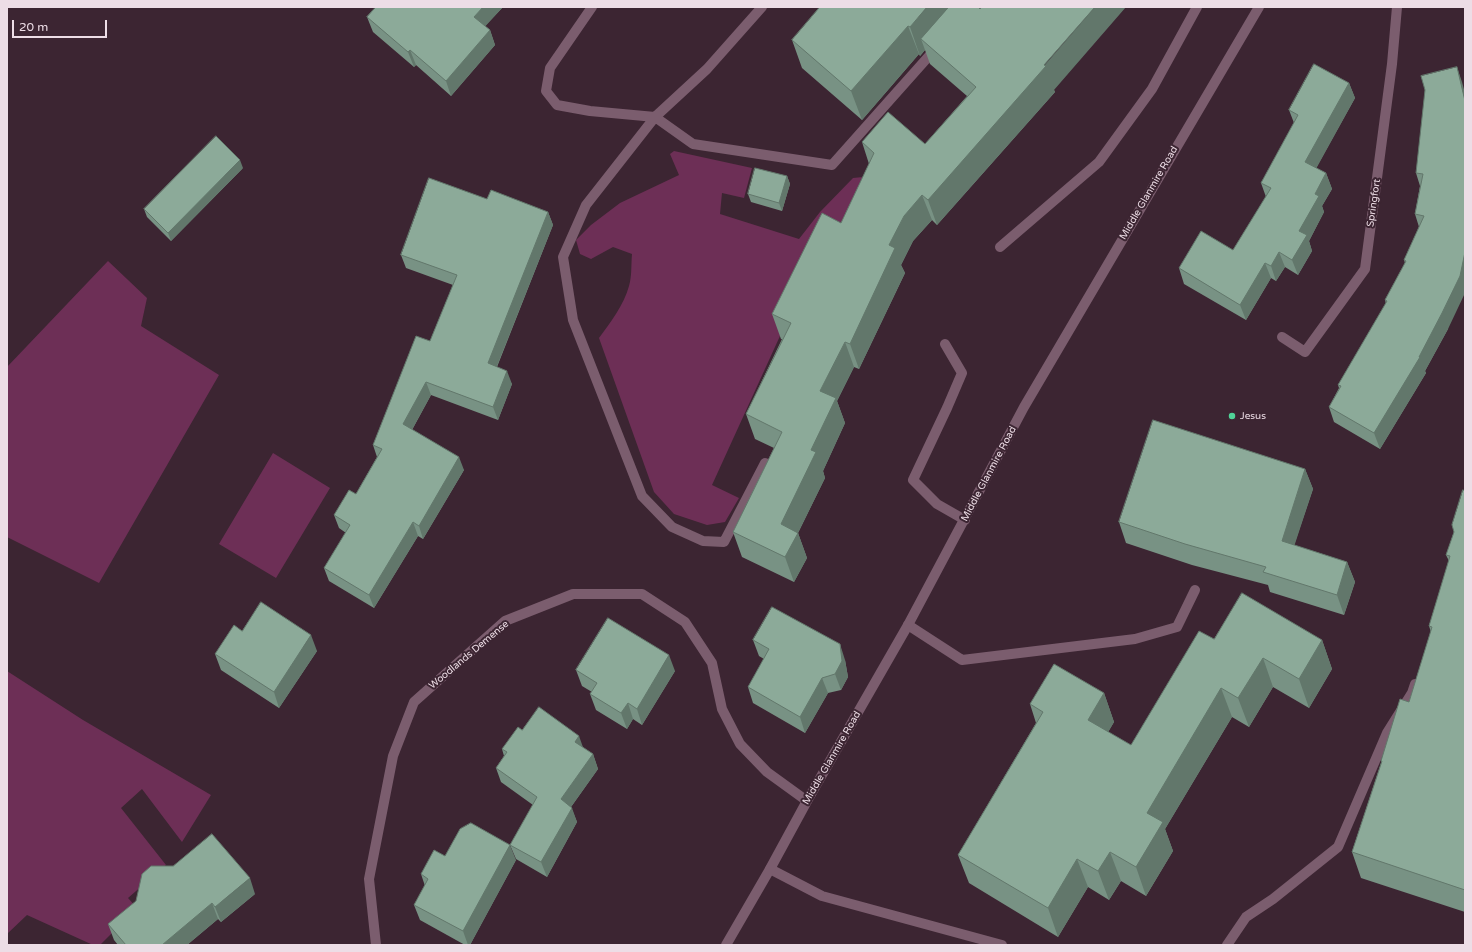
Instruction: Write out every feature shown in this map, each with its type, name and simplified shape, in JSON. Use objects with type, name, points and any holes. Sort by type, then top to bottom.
[{"type":"street","points":[[592,7],[550,68],[546,91],[557,106],[590,111],[655,117],[693,144],[832,165],[941,42]]},
{"type":"street","points":[[762,7],[707,69],[655,117],[586,205],[563,257],[573,320],[642,496],[672,526],[703,541],[724,542],[765,463]]},
{"type":"street","points":[[1000,247],[1099,162],[1152,89],[1197,7]]},
{"type":"street","name":"Middle Glanmire Road","points":[[726,945],[908,626],[1028,402],[1259,7]]},
{"type":"street","name":"Springfort","points":[[1282,337],[1305,352],[1365,268],[1392,64],[1397,7]]},
{"type":"street","points":[[945,344],[962,373],[913,480],[937,504],[964,520]]},
{"type":"street","points":[[908,626],[962,660],[1025,653],[1134,639],[1177,627],[1195,590]]},
{"type":"street","name":"Woodlands Demense","points":[[376,945],[368,879],[393,756],[414,702],[505,621],[573,594],[642,594],[685,622],[712,663],[722,709],[740,744],[767,772],[807,801]]},
{"type":"street","points":[[1227,945],[1246,917],[1273,899],[1338,847],[1387,733],[1412,693],[1420,671]]},
{"type":"street","points":[[770,869],[822,896],[1002,945]]},
{"type":"shaded area","points":[[674,151],[752,168],[744,198],[722,193],[720,214],[799,239],[820,212],[853,178],[873,176],[850,218],[827,233],[712,485],[739,498],[725,522],[707,525],[674,514],[654,492],[599,338],[616,314],[627,293],[631,278],[632,254],[613,247],[591,259],[580,254],[576,240],[591,225],[620,203],[679,175],[670,154]]},
{"type":"shaded area","points":[[108,261],[147,298],[141,326],[219,375],[99,583],[7,537],[7,367]]},
{"type":"shaded area","points":[[273,453],[330,488],[276,578],[219,544]]},
{"type":"shaded area","points":[[7,671],[83,720],[211,795],[182,842],[142,789],[121,808],[166,865],[128,898],[137,908],[100,945],[93,945],[27,915],[7,934]]},
{"type":"building","points":[[376,7],[483,7],[474,17],[490,30],[446,81],[410,50],[408,52],[367,17]]},
{"type":"building","points":[[820,7],[927,7],[910,27],[908,26],[851,91],[792,40]]},
{"type":"building","points":[[949,7],[978,7],[980,9],[981,7],[1095,7],[1044,65],[1046,66],[928,200],[922,195],[904,216],[889,245],[895,248],[850,344],[845,342],[820,391],[836,398],[811,450],[816,452],[781,524],[798,533],[785,557],[733,532],[782,432],[746,414],[791,323],[772,314],[822,213],[841,223],[874,153],[862,142],[888,112],[925,144],[976,87],[921,39]]},
{"type":"building","points":[[1314,64],[1349,83],[1305,162],[1326,173],[1315,194],[1319,196],[1299,231],[1307,235],[1292,260],[1279,252],[1271,266],[1265,263],[1240,305],[1179,268],[1201,231],[1233,250],[1271,188],[1261,183],[1298,115],[1289,110]]},
{"type":"building","points":[[1457,67],[1465,101],[1465,252],[1460,276],[1420,357],[1374,433],[1329,407],[1341,386],[1338,385],[1387,301],[1385,300],[1406,261],[1404,260],[1424,216],[1415,214],[1423,174],[1416,173],[1425,90],[1421,76]]},
{"type":"building","points":[[216,136],[240,160],[168,233],[144,209]]},
{"type":"building","points":[[755,168],[787,176],[779,203],[748,194]]},
{"type":"building","points":[[429,178],[487,199],[491,190],[548,212],[488,363],[507,371],[493,407],[426,382],[403,424],[459,457],[419,526],[413,522],[369,595],[324,568],[350,525],[334,515],[349,490],[356,494],[382,449],[373,445],[416,336],[430,341],[457,275],[401,255]]},
{"type":"building","points":[[1153,420],[1305,469],[1282,541],[1347,562],[1337,595],[1263,572],[1266,567],[1185,544],[1119,522]]},
{"type":"building","points":[[1463,490],[1465,491],[1465,890],[1352,852],[1382,761],[1400,699],[1409,702],[1432,627],[1429,626],[1450,556],[1446,555],[1454,532],[1452,525]]},
{"type":"building","points":[[1242,593],[1322,640],[1299,679],[1263,658],[1238,698],[1221,688],[1147,813],[1163,822],[1136,867],[1110,852],[1098,871],[1077,859],[1048,908],[958,855],[1043,712],[1030,704],[1054,664],[1104,693],[1088,720],[1131,745],[1199,631],[1214,639]]},
{"type":"building","points":[[261,602],[311,635],[274,692],[215,654],[234,625],[242,631]]},
{"type":"building","points":[[772,607],[840,644],[842,661],[835,674],[822,678],[800,717],[748,687],[769,649],[753,640]]},
{"type":"building","points":[[608,618],[669,655],[637,709],[628,703],[621,713],[590,694],[597,683],[576,670]]},
{"type":"building","points":[[539,707],[579,736],[575,742],[593,754],[561,799],[572,808],[541,862],[510,845],[537,797],[496,768],[507,752],[502,749],[518,727],[522,730]]},
{"type":"building","points":[[471,823],[510,845],[463,931],[414,905],[428,879],[421,874],[434,850],[445,856],[460,829]]},
{"type":"building","points":[[212,834],[250,878],[215,907],[212,903],[162,945],[126,945],[108,924],[136,901],[142,874],[151,866],[173,866]]},
{"type":"place","name":"Jesus","points":[[1232,416]]}]
